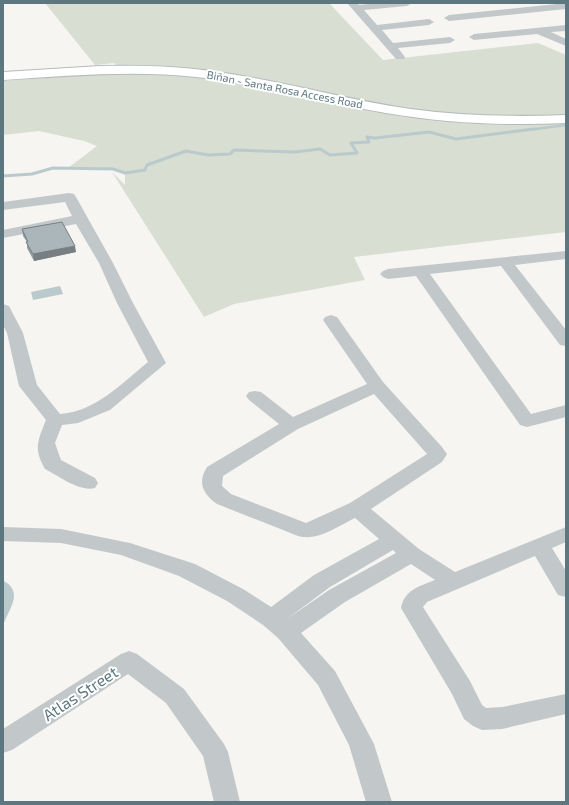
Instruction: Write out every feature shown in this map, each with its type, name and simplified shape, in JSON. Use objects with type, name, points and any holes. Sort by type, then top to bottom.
[{"type":"main road","name":"Biñan - Santa Rosa Access Road","points":[[3,76],[134,67]]},
{"type":"main road","name":"Biñan - Santa Rosa Access Road","points":[[3,72],[134,67],[231,77],[435,116],[498,120],[566,119]]},
{"type":"main road","name":"Biñan - Santa Rosa Access Road","points":[[389,107],[469,115],[499,116],[566,114]]},
{"type":"street","points":[[355,6],[407,3]]},
{"type":"street","points":[[495,4],[501,3]]},
{"type":"street","points":[[495,4],[511,12],[539,30],[566,43]]},
{"type":"street","points":[[355,6],[370,17],[378,31],[400,57]]},
{"type":"street","points":[[449,18],[566,6]]},
{"type":"street","points":[[378,31],[429,22]]},
{"type":"street","points":[[474,37],[566,28]]},
{"type":"street","points":[[378,31],[437,29]]},
{"type":"street","points":[[391,46],[450,40]]},
{"type":"street","points":[[3,206],[70,196],[80,219],[104,258],[125,303],[157,363],[104,406],[72,419],[55,420]]},
{"type":"street","points":[[3,234],[80,219]]},
{"type":"street","points":[[388,274],[566,255]]},
{"type":"street","points":[[505,262],[566,341]]},
{"type":"street","points":[[420,271],[527,421],[566,411]]},
{"type":"street","points":[[3,309],[15,333],[28,386],[55,420]]},
{"type":"street","points":[[331,320],[377,386],[437,454],[435,458],[357,508],[312,530],[305,531],[224,499],[213,491],[210,481],[214,472],[291,425],[377,386]]},
{"type":"street","points":[[255,396],[291,425]]},
{"type":"street","points":[[55,420],[46,444],[52,464],[88,483]]},
{"type":"street","points":[[357,508],[411,554],[455,582]]},
{"type":"street","points":[[3,534],[61,536],[123,548],[187,570],[235,595],[278,625],[327,678],[361,744],[379,802]]},
{"type":"street","points":[[566,534],[419,596],[413,602],[412,608],[461,688],[473,712],[482,719],[502,718],[566,704]]},
{"type":"street","points":[[278,625],[322,581],[394,540]]},
{"type":"street","points":[[539,546],[566,589]]},
{"type":"street","points":[[278,625],[337,596],[411,554]]},
{"type":"street","name":"Atlas Street","points":[[3,742],[129,661],[175,696],[215,752],[227,802]]},
{"type":"shaded area","points":[[45,3],[329,3],[383,60],[538,43],[566,55],[566,232],[354,257],[365,280],[234,304],[204,317],[112,172],[125,185],[125,173],[113,169],[68,168],[97,146],[84,141],[39,131],[3,135],[3,81],[117,73],[115,63],[95,65]]},
{"type":"shaded area","points":[[60,286],[63,294],[33,300],[31,292]]},
{"type":"shaded area","points":[[3,572],[4,581],[10,586],[14,597],[3,626]]},
{"type":"building","points":[[62,222],[75,246],[33,254],[26,242],[28,242],[22,229]]},
{"type":"waterway","points":[[528,130],[566,125]]},
{"type":"waterway","points":[[3,176],[32,174],[53,168],[113,169],[125,173],[145,170],[147,165],[186,151],[208,155],[230,154],[234,150],[295,152],[320,149],[330,155],[357,153],[351,143],[369,142],[367,137],[375,138],[429,132],[456,139],[534,129]]}]
